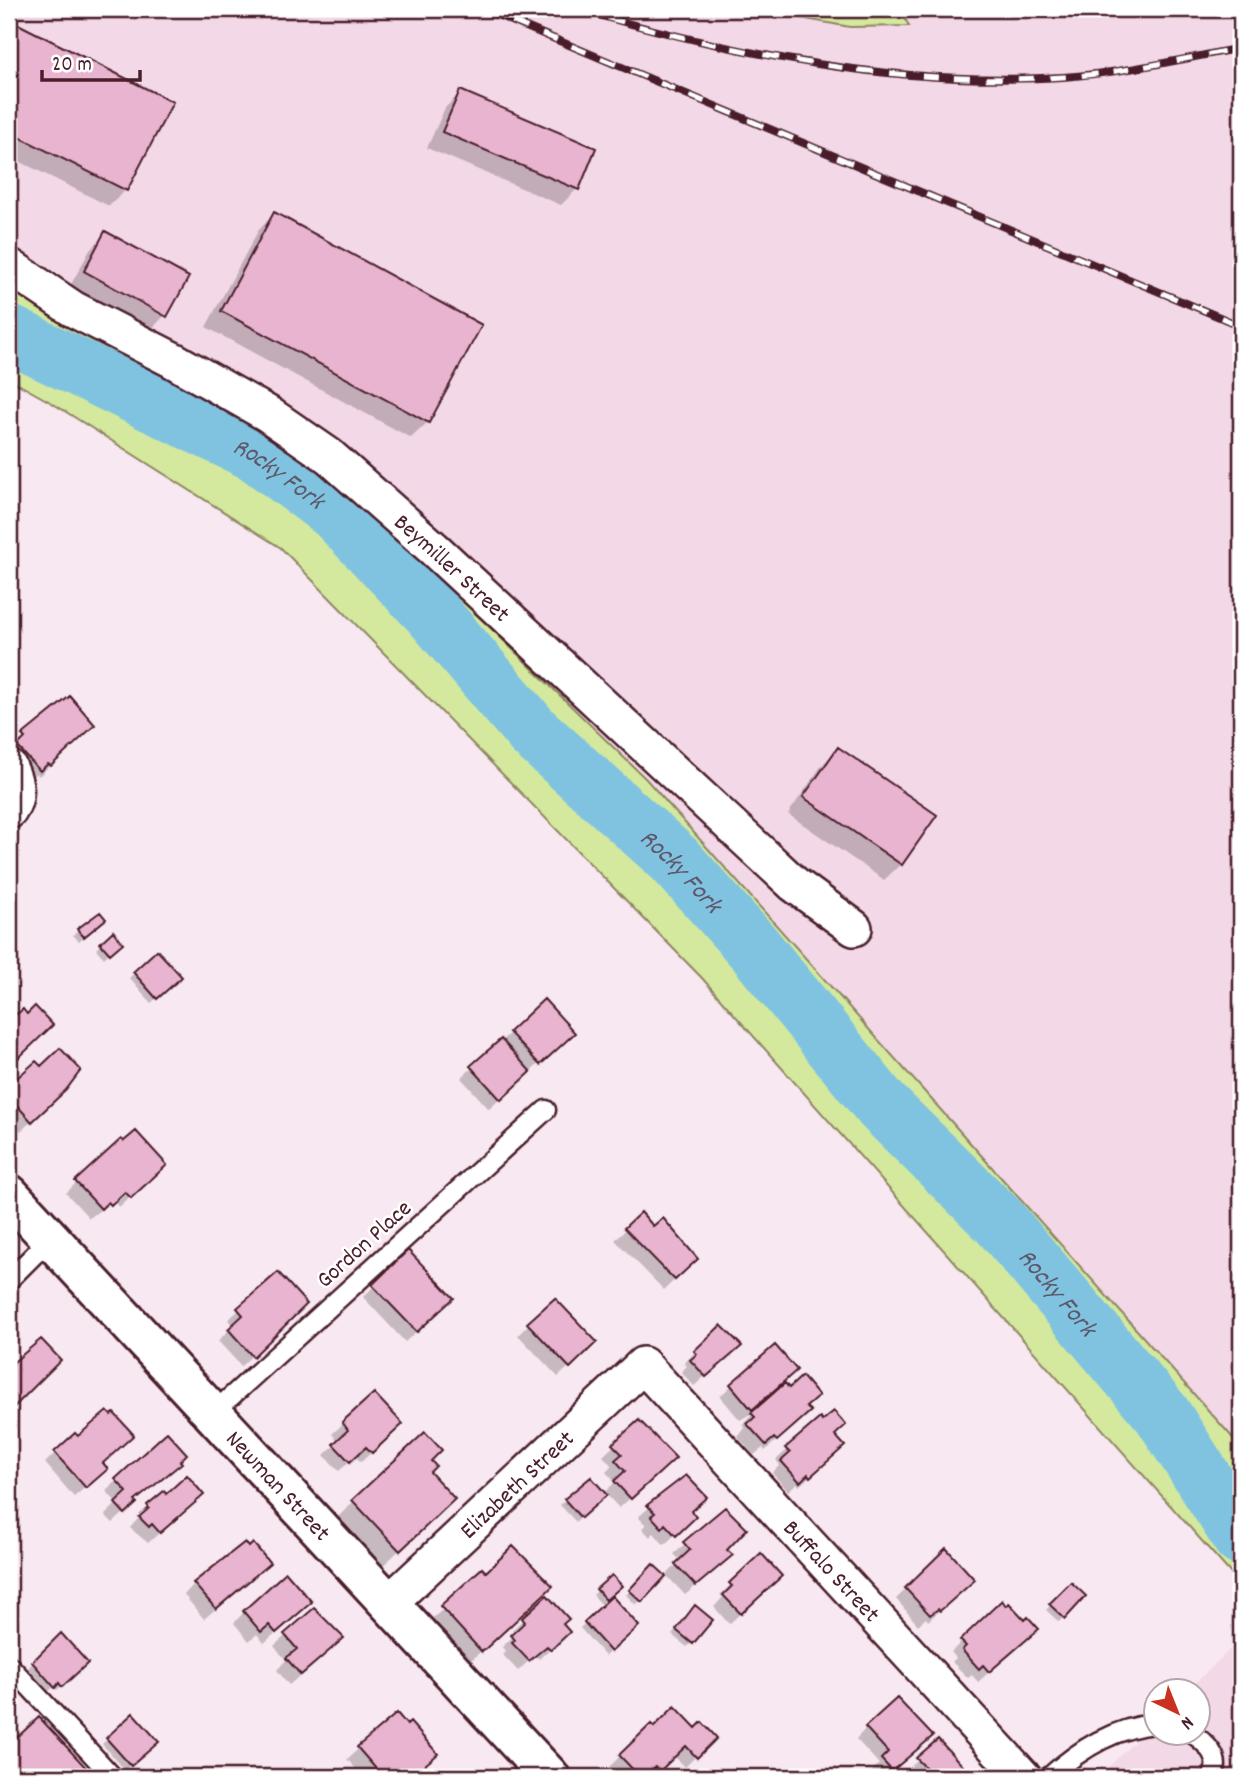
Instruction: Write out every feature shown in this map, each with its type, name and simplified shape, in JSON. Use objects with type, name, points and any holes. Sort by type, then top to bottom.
[{"type":"street","name":"Beymiller Street","points":[[9,266],[73,309],[173,360],[268,414],[329,456],[454,567],[794,884],[854,928]]},
{"type":"street","points":[[9,768],[16,784],[13,804],[9,811]]},
{"type":"street","name":"Newman Street","points":[[9,1194],[550,1777]]},
{"type":"street","name":"Elizabeth Street","points":[[390,1602],[643,1365]]},
{"type":"street","name":"Buffalo Street","points":[[643,1365],[1023,1777]]},
{"type":"lane","name":"Gordon Place","points":[[213,1413],[545,1110]]},
{"type":"lane","points":[[9,1280],[50,1239]]},
{"type":"lane","points":[[9,1665],[113,1777]]},
{"type":"lane","points":[[1049,1777],[1074,1755],[1097,1742],[1121,1731],[1142,1727]]},
{"type":"lane","points":[[1206,1748],[1215,1757],[1216,1771],[1212,1777]]},
{"type":"shaded area","points":[[9,9],[751,9],[850,27],[909,26],[900,9],[1241,9],[1241,1447],[646,779],[251,424],[9,288]]},
{"type":"shaded area","points":[[1241,1639],[1241,1777],[1098,1777],[1142,1735],[1142,1748],[1212,1748],[1212,1678],[1200,1678]]},
{"type":"green space","points":[[751,9],[900,9],[909,26],[850,27]]},
{"type":"green space","points":[[9,288],[251,424],[394,534],[646,779],[1241,1447],[1241,1585],[701,977],[281,548],[52,403],[9,379]]},
{"type":"building","points":[[12,21],[173,102],[127,191],[9,132],[9,28]]},
{"type":"building","points":[[460,90],[596,148],[579,190],[442,132]]},
{"type":"building","points":[[274,212],[482,325],[429,423],[221,311]]},
{"type":"building","points":[[105,231],[189,277],[167,317],[84,271]]},
{"type":"building","points":[[70,696],[95,725],[51,766],[48,764],[40,771],[17,746],[25,738],[22,735]]},
{"type":"building","points":[[838,747],[937,815],[902,865],[803,797]]},
{"type":"building","points":[[100,912],[106,919],[84,937],[77,929]]},
{"type":"building","points":[[113,931],[123,943],[110,954],[100,943]]},
{"type":"building","points":[[157,950],[182,977],[157,999],[133,972]]},
{"type":"building","points":[[544,999],[575,1033],[540,1065],[509,1032]]},
{"type":"building","points":[[35,1006],[53,1025],[9,1067],[9,1008],[17,1014],[23,1009],[27,1014]]},
{"type":"building","points":[[501,1039],[531,1072],[501,1100],[470,1066]]},
{"type":"building","points":[[60,1048],[81,1070],[66,1090],[32,1122],[12,1100],[9,1085],[36,1061],[41,1066]]},
{"type":"building","points":[[136,1131],[167,1165],[131,1198],[125,1192],[111,1205],[108,1202],[101,1209],[75,1181],[121,1139],[124,1141]]},
{"type":"building","points":[[641,1212],[653,1226],[663,1218],[698,1259],[675,1280],[624,1228]]},
{"type":"building","points":[[408,1250],[454,1298],[417,1332],[372,1285]]},
{"type":"building","points":[[278,1272],[307,1304],[253,1357],[228,1329],[243,1315],[237,1308]]},
{"type":"building","points":[[555,1298],[597,1342],[570,1368],[527,1323]]},
{"type":"building","points":[[721,1325],[742,1346],[706,1377],[690,1360],[697,1354],[694,1351]]},
{"type":"building","points":[[41,1339],[61,1360],[9,1412],[9,1366]]},
{"type":"building","points":[[775,1345],[797,1370],[752,1410],[730,1384]]},
{"type":"building","points":[[802,1376],[819,1396],[806,1407],[811,1411],[777,1441],[774,1438],[766,1445],[747,1424],[755,1417],[751,1413],[785,1383],[789,1388]]},
{"type":"building","points":[[374,1393],[403,1424],[372,1453],[366,1447],[350,1462],[333,1444],[348,1430],[342,1422]]},
{"type":"building","points":[[107,1411],[111,1415],[114,1413],[134,1435],[103,1463],[108,1469],[86,1488],[54,1452],[75,1433],[78,1436]]},
{"type":"building","points":[[834,1411],[846,1425],[835,1435],[845,1446],[810,1477],[808,1474],[800,1482],[781,1461],[790,1453],[785,1448],[820,1418],[822,1421]]},
{"type":"building","points":[[639,1420],[676,1458],[631,1499],[614,1481],[625,1471],[615,1460],[622,1454],[612,1444]]},
{"type":"building","points":[[167,1432],[187,1454],[180,1461],[182,1463],[135,1501],[137,1503],[125,1514],[115,1503],[127,1492],[115,1479]]},
{"type":"building","points":[[425,1432],[442,1450],[431,1461],[436,1466],[430,1472],[455,1499],[400,1551],[352,1500]]},
{"type":"building","points":[[187,1475],[204,1495],[160,1533],[152,1524],[149,1527],[139,1517],[149,1508],[147,1505],[164,1491],[166,1494]]},
{"type":"building","points":[[686,1475],[707,1497],[691,1511],[696,1517],[676,1536],[665,1524],[662,1528],[651,1516],[655,1513],[647,1505]]},
{"type":"building","points":[[591,1477],[607,1495],[581,1518],[564,1499]]},
{"type":"building","points":[[725,1507],[747,1529],[727,1550],[733,1555],[696,1586],[675,1564],[690,1550],[683,1542]]},
{"type":"building","points":[[245,1542],[249,1547],[253,1543],[270,1563],[216,1609],[193,1583]]},
{"type":"building","points":[[513,1546],[553,1586],[482,1652],[440,1606],[482,1568],[486,1572]]},
{"type":"building","points":[[946,1548],[975,1580],[940,1611],[938,1609],[930,1615],[905,1588]]},
{"type":"building","points":[[761,1553],[782,1576],[741,1614],[723,1595],[732,1586],[729,1583]]},
{"type":"building","points":[[653,1564],[666,1576],[642,1602],[629,1590]]},
{"type":"building","points":[[286,1572],[312,1602],[276,1633],[269,1625],[261,1632],[243,1611]]},
{"type":"building","points":[[612,1575],[622,1586],[606,1600],[596,1589]]},
{"type":"building","points":[[1071,1582],[1086,1596],[1065,1619],[1049,1604]]},
{"type":"building","points":[[547,1595],[569,1619],[563,1624],[570,1632],[551,1650],[547,1646],[529,1661],[512,1643],[515,1640],[511,1635],[525,1622],[522,1618]]},
{"type":"building","points":[[612,1596],[639,1626],[611,1652],[584,1622]]},
{"type":"building","points":[[1002,1600],[1006,1606],[1009,1603],[1025,1620],[1028,1617],[1039,1629],[989,1672],[983,1665],[979,1669],[962,1650],[966,1646],[960,1640]]},
{"type":"building","points":[[695,1605],[713,1620],[693,1644],[676,1630]]},
{"type":"building","points":[[314,1608],[344,1638],[301,1675],[286,1658],[297,1649],[284,1634]]},
{"type":"building","points":[[61,1633],[88,1663],[62,1687],[59,1683],[55,1688],[32,1662]]},
{"type":"building","points":[[897,1698],[933,1736],[892,1771],[881,1759],[888,1752],[865,1727]]},
{"type":"building","points":[[675,1706],[696,1728],[702,1722],[717,1738],[697,1758],[686,1746],[660,1771],[655,1767],[640,1777],[619,1755],[651,1724],[654,1727]]},
{"type":"building","points":[[133,1713],[159,1742],[131,1766],[106,1738]]},
{"type":"building","points":[[397,1713],[407,1725],[410,1722],[438,1754],[411,1777],[383,1777],[357,1747]]},
{"type":"building","points":[[39,1717],[90,1772],[85,1777],[9,1776],[9,1745]]},
{"type":"building","points":[[938,1739],[973,1777],[922,1777],[929,1771],[916,1758]]},
{"type":"waterway","name":"Rocky Fork","points":[[9,334],[256,453],[335,512],[431,612],[533,732],[674,859],[754,948],[882,1106],[998,1220],[1162,1414],[1241,1537]]},
{"type":"railway","points":[[483,9],[1241,326]]},
{"type":"railway","points":[[577,9],[637,26],[757,53],[817,64],[939,77],[1001,79],[1085,75],[1241,48]]}]
